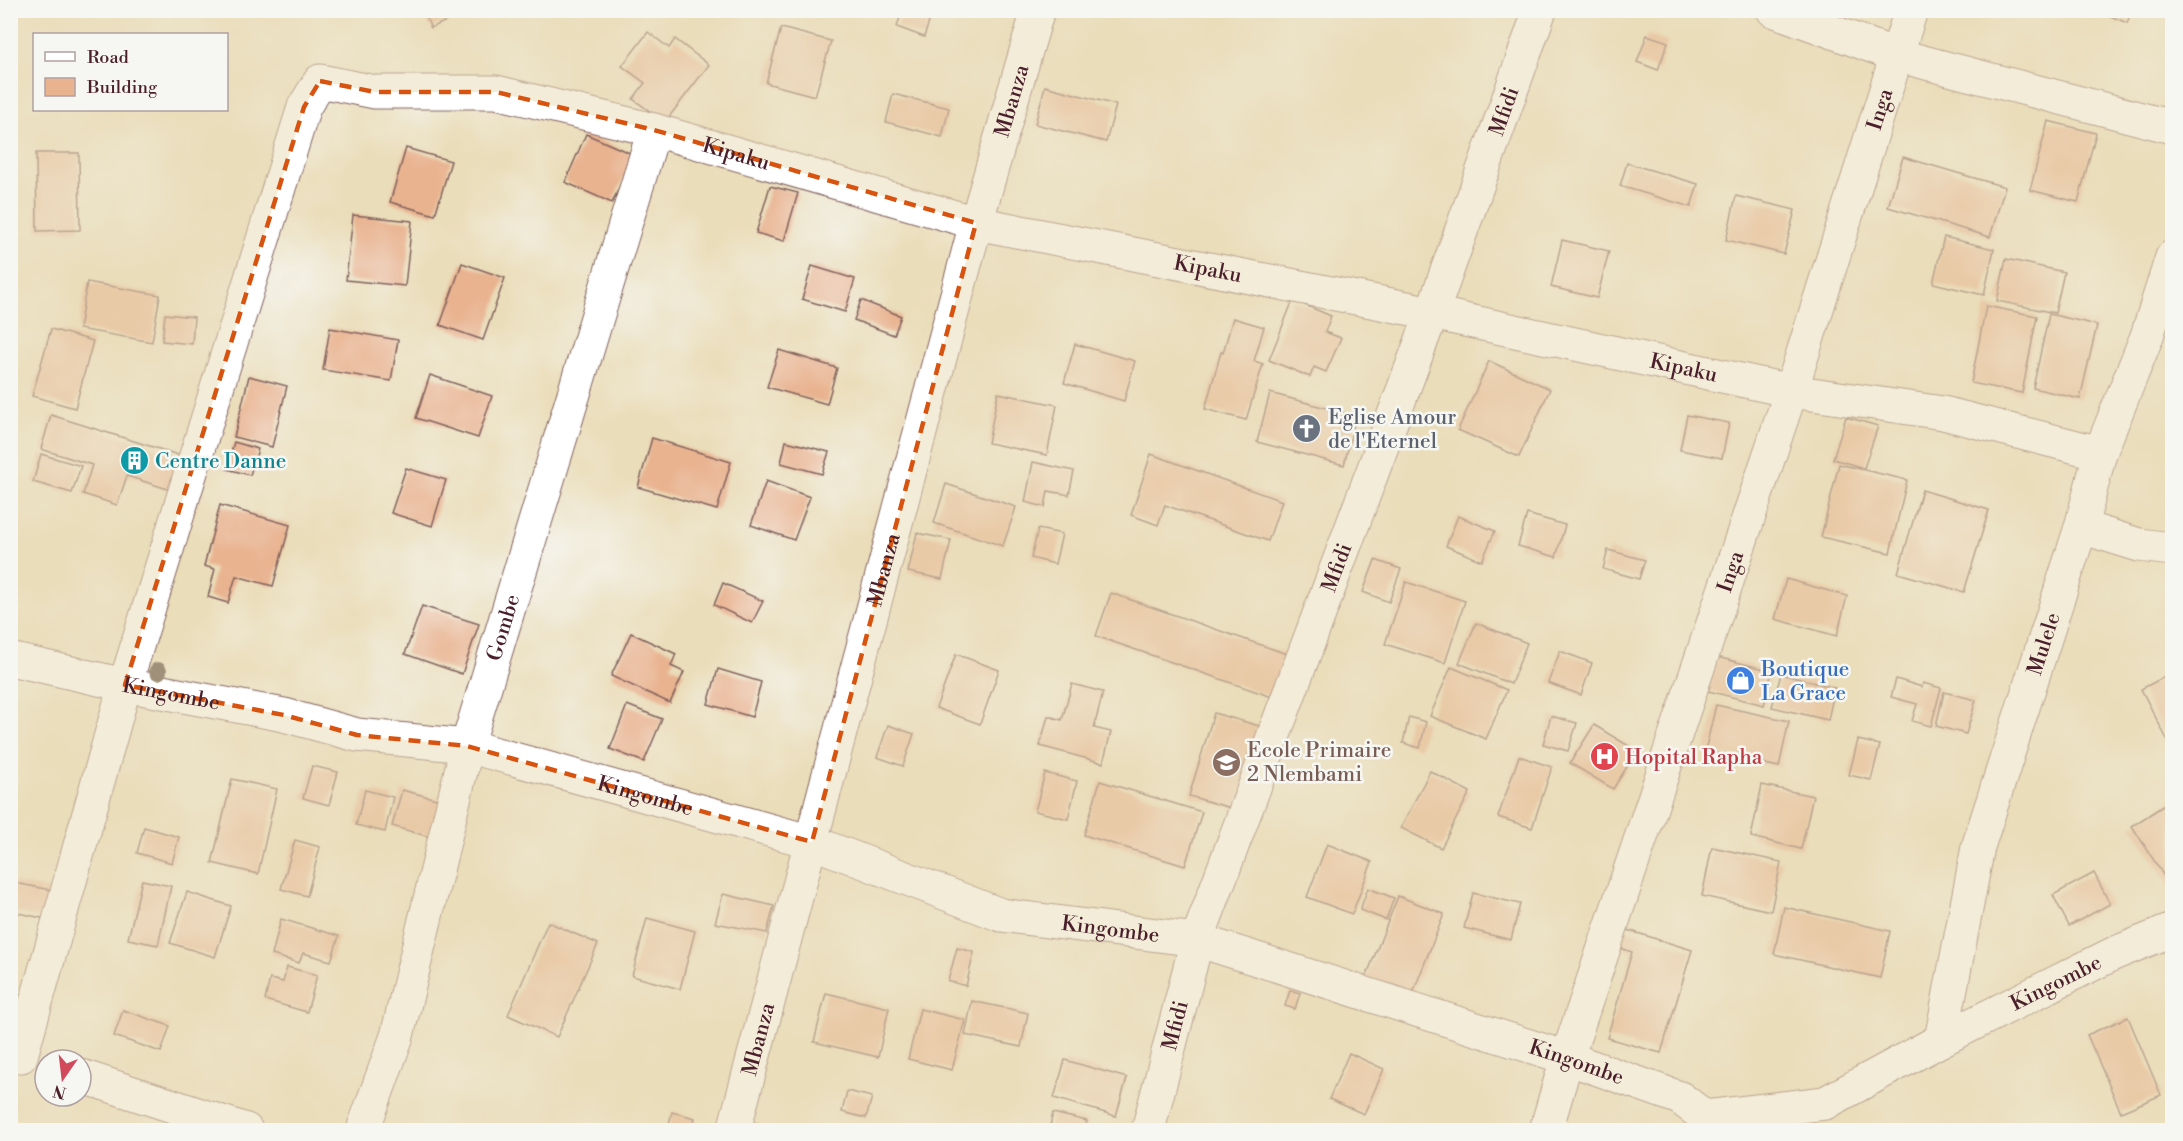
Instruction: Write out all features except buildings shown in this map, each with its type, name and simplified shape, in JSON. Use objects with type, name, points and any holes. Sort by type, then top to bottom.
[{"type":"street","name":"Mbanza","points":[[734,1131],[976,224],[1038,10]]},
{"type":"street","name":"Mfidi","points":[[1148,1131],[1197,940],[1432,313],[1540,10]]},
{"type":"street","points":[[1773,10],[1896,56],[2172,127]]},
{"type":"street","name":"Inga","points":[[1546,1131],[1567,1058],[1791,391],[1911,10]]},
{"type":"street","name":"Kipaku","points":[[125,686],[304,107],[320,81],[375,92],[496,92],[654,130],[976,224],[1432,313],[1791,391],[1942,413],[2100,453]]},
{"type":"street","name":"Gombe","points":[[365,1130],[397,1036],[467,746],[654,130]]},
{"type":"street","name":"Mulele","points":[[1941,1040],[1978,847],[2081,527],[2100,453],[2147,336],[2172,257]]},
{"type":"street","points":[[2081,527],[2139,545],[2172,549]]},
{"type":"street","name":"Kingombe","points":[[10,659],[125,686],[284,715],[357,735],[467,746],[812,842],[1001,915],[1197,940],[1567,1058],[1680,1098],[1705,1117],[1825,1104],[1941,1040],[2113,954],[2172,930]]},
{"type":"street","points":[[25,1065],[125,686]]},
{"type":"street","points":[[93,1080],[246,1131]]},
{"type":"highlighted area","points":[[320,81],[375,92],[496,92],[654,130],[976,223],[812,842],[467,746],[357,735],[284,715],[125,685],[304,107]]},
{"type":"place","name":"Eglise Amour de l'Eternel","points":[[1307,429]]},
{"type":"place","name":"Centre Danne","points":[[134,461]]},
{"type":"place","name":"Boutique La Grace","points":[[1740,681]]},
{"type":"place","name":"Hopital Rapha","points":[[1604,757]]},
{"type":"place","name":"Ecole Primaire 2 Nlembami","points":[[1226,762]]}]
